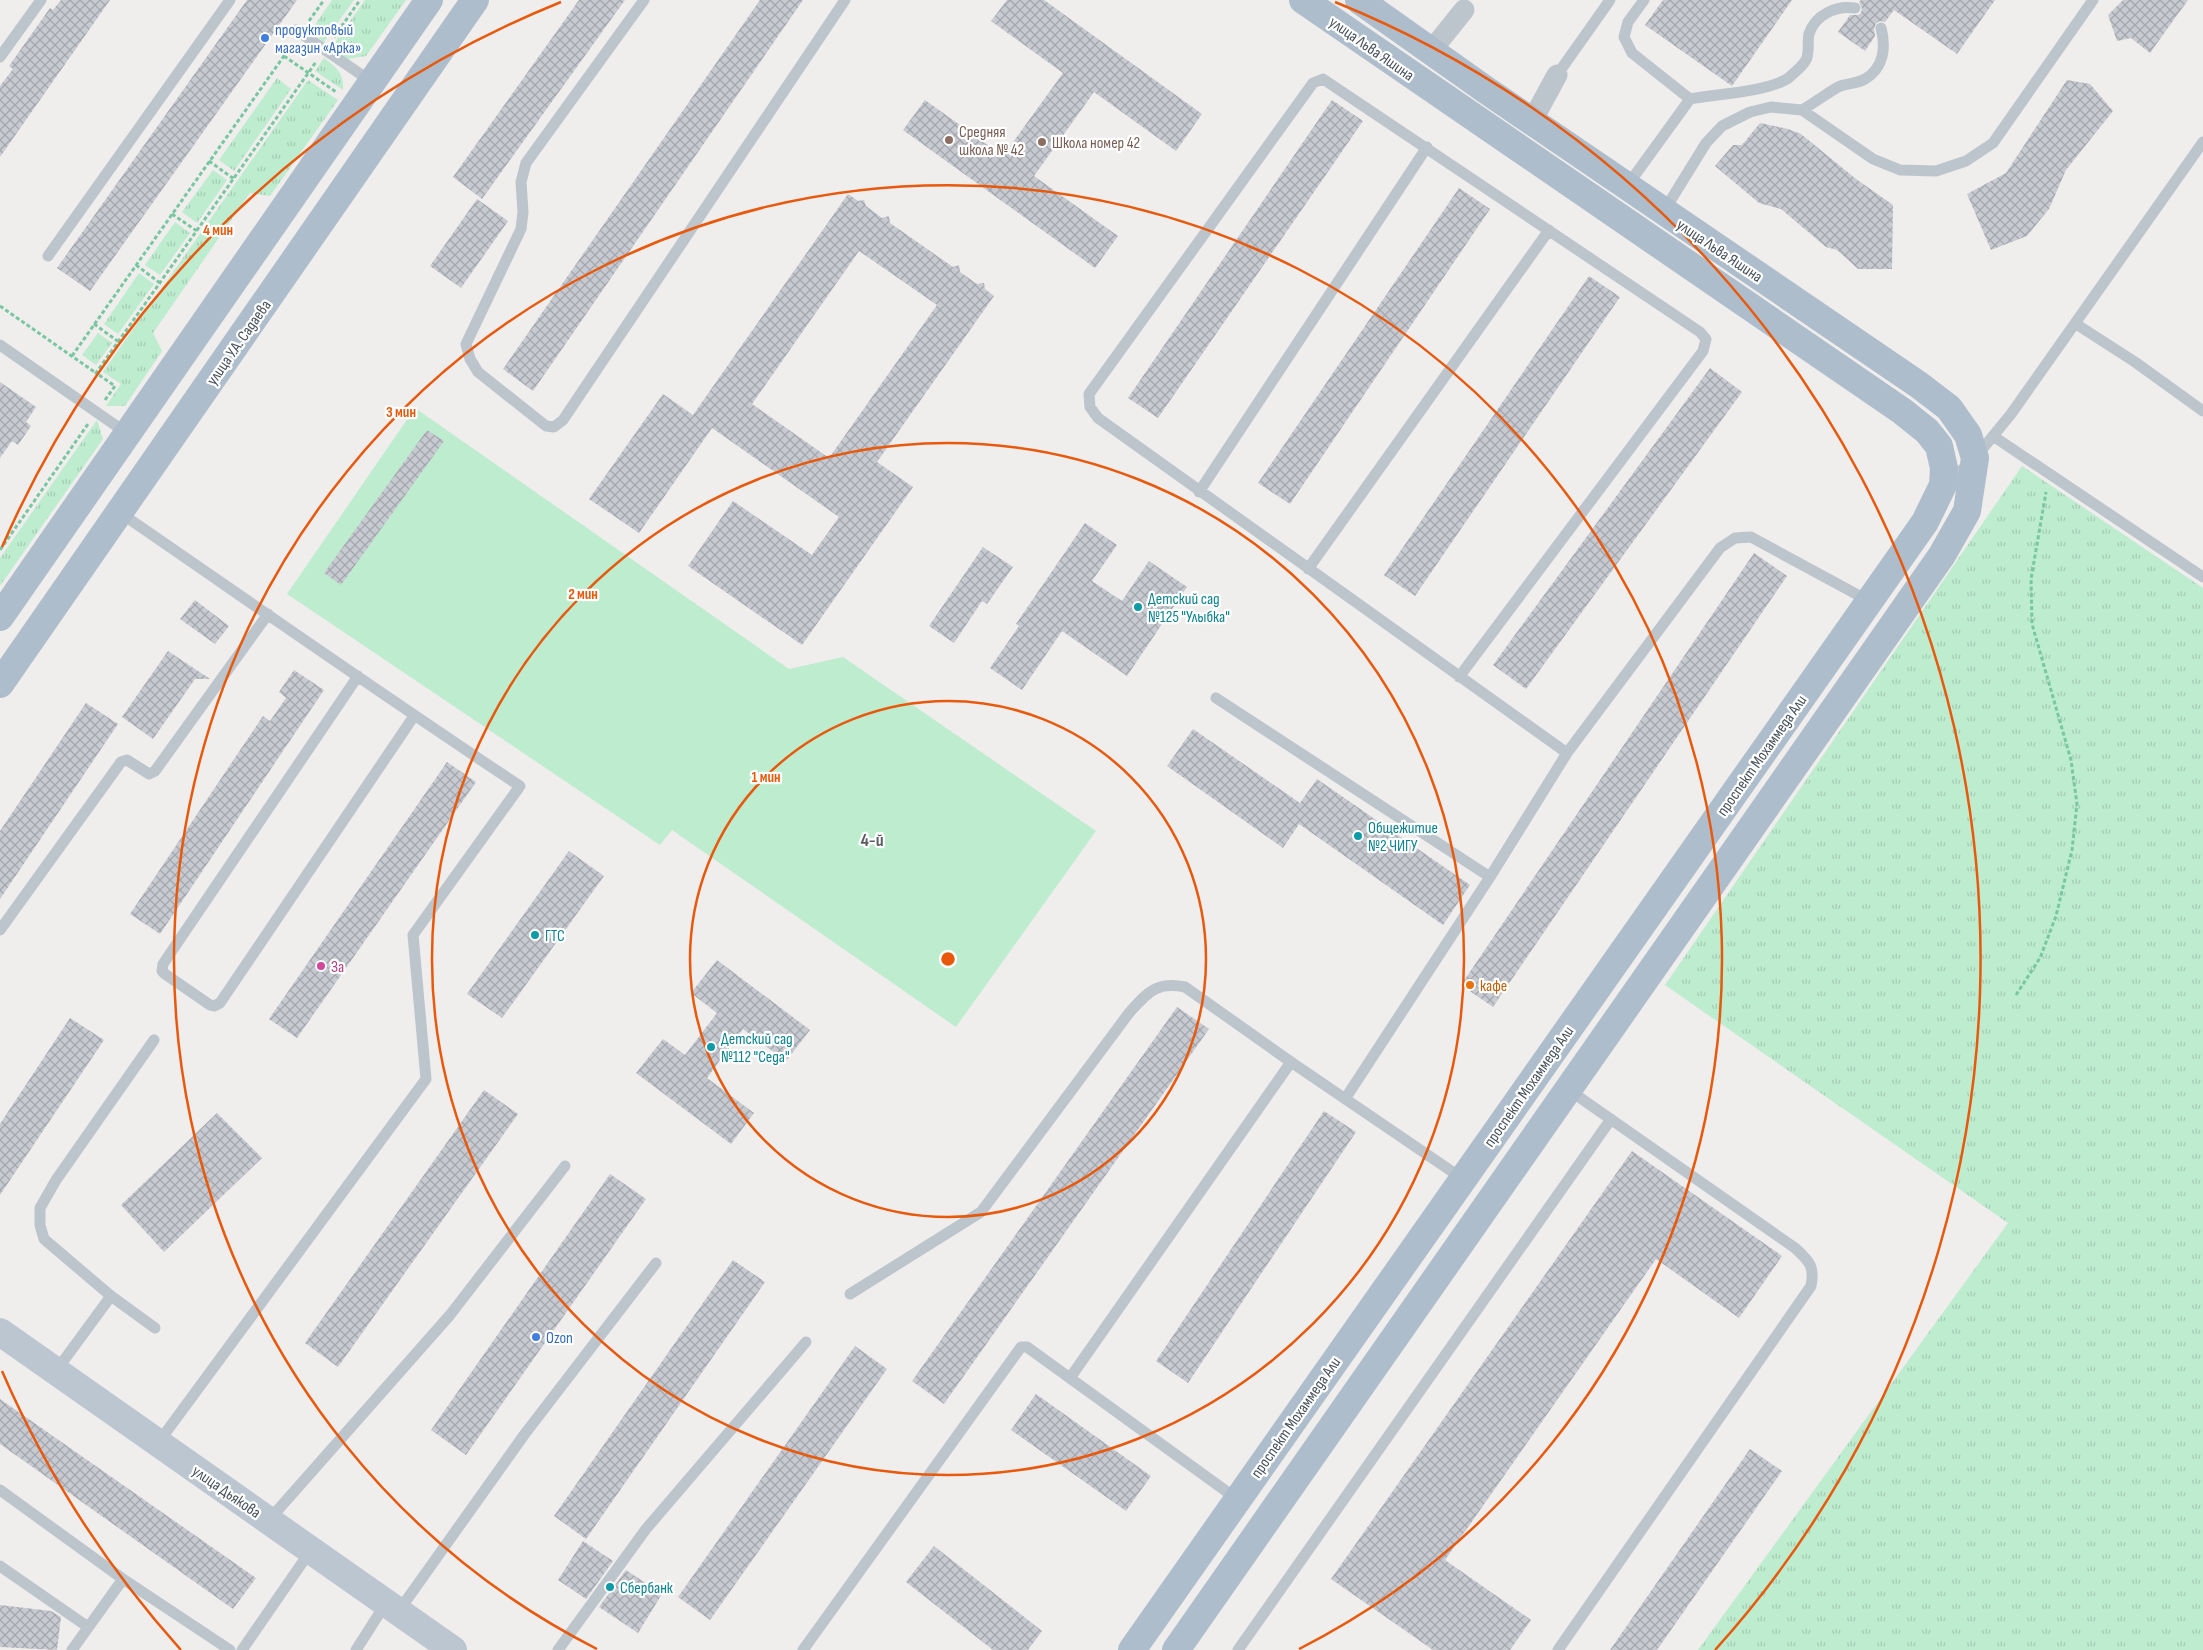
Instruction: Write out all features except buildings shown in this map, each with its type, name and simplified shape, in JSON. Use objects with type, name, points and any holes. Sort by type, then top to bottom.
[{"type":"main road","points":[[0,617],[430,0]]},
{"type":"main road","name":"улица У.А. Садаева","points":[[0,684],[476,0]]},
{"type":"main road","name":"улица Льва Яшина","points":[[1303,0],[1902,412],[1927,431],[1939,446],[1944,468],[1944,486]]},
{"type":"main road","name":"улица Льва Яшина","points":[[1359,0],[1626,186],[1919,385],[1949,408],[1968,436],[1975,458],[1967,511],[1942,555]]},
{"type":"main road","points":[[1646,237],[1664,211]]},
{"type":"main road","name":"проспект Мохаммеда Али","points":[[1132,1650],[1869,601],[1924,522],[1944,486]]},
{"type":"main road","name":"проспект Мохаммеда Али","points":[[1184,1647],[1942,555]]},
{"type":"street","points":[[1430,51],[1468,5]]},
{"type":"street","points":[[1532,121],[1557,76]]},
{"type":"street","name":"улица Дьякова","points":[[0,1332],[453,1650]]},
{"type":"lane","points":[[0,57],[41,0]]},
{"type":"lane","points":[[48,256],[230,0]]},
{"type":"lane","points":[[644,0],[526,163],[521,182],[522,229],[466,344],[470,359],[478,372],[546,426],[554,427],[563,420],[845,0]]},
{"type":"lane","points":[[1557,76],[1610,0]]},
{"type":"lane","points":[[1644,0],[1628,22],[1624,37],[1632,53],[1690,99]]},
{"type":"lane","points":[[1664,211],[1706,143],[1722,126],[1750,112],[1771,107],[1802,110],[1873,159],[1900,170],[1936,171],[1966,162],[1993,143],[2093,0]]},
{"type":"lane","points":[[1626,186],[1690,99],[1770,86],[1786,79],[1800,68],[1807,59],[1810,33],[1816,22],[1826,13],[1838,8],[1855,8]]},
{"type":"lane","points":[[1802,110],[1840,87],[1864,79],[1874,72],[1881,62],[1884,50],[1881,28]]},
{"type":"lane","points":[[298,31],[372,82]]},
{"type":"lane","points":[[1459,676],[1703,351],[1706,340],[1700,332],[1334,84],[1323,79],[1313,83],[1089,394],[1090,407],[1098,418],[1199,492],[1567,753]]},
{"type":"lane","points":[[1944,486],[1975,458],[2011,414],[2203,142]]},
{"type":"lane","points":[[1199,492],[1427,147]]},
{"type":"lane","points":[[1308,569],[1549,230]]},
{"type":"lane","points":[[2076,324],[2135,362],[2203,411]]},
{"type":"lane","points":[[0,345],[128,434]]},
{"type":"lane","points":[[1993,436],[2203,578]]},
{"type":"lane","points":[[119,512],[414,716],[520,786],[413,935],[426,1078],[158,1443]]},
{"type":"lane","points":[[1345,1099],[1490,877],[1567,753],[1720,548],[1735,538],[1752,537],[1869,601]]},
{"type":"lane","points":[[0,930],[121,762],[124,760],[130,761],[149,774],[155,771],[268,614]]},
{"type":"lane","points":[[358,676],[163,964],[162,971],[165,974],[210,1005],[214,1006],[220,1003],[414,716]]},
{"type":"lane","points":[[1216,698],[1490,877]]},
{"type":"lane","points":[[850,1294],[980,1212],[1129,1013],[1146,994],[1157,987],[1174,985],[1185,987],[1463,1179]]},
{"type":"lane","points":[[154,1040],[56,1180],[40,1208],[40,1225],[44,1239],[111,1296],[155,1328]]},
{"type":"lane","points":[[1070,1378],[1291,1062]]},
{"type":"lane","points":[[1558,1650],[1811,1286],[1814,1273],[1808,1259],[1795,1248],[1570,1090]]},
{"type":"lane","points":[[1238,1650],[1611,1118]]},
{"type":"lane","points":[[269,1520],[450,1315],[566,1166]]},
{"type":"lane","points":[[356,1650],[392,1608],[656,1263]]},
{"type":"lane","points":[[56,1371],[111,1296]]},
{"type":"lane","points":[[558,1650],[646,1530],[806,1342]]},
{"type":"lane","points":[[803,1650],[1018,1349],[1027,1347],[1237,1499]]},
{"type":"lane","points":[[0,1490],[123,1579],[230,1650]]},
{"type":"lane","points":[[242,1650],[311,1550]]},
{"type":"lane","points":[[0,1566],[88,1627]]},
{"type":"lane","points":[[72,1650],[123,1579]]},
{"type":"path","points":[[72,356],[284,56],[298,31],[324,0]]},
{"type":"path","points":[[96,373],[360,0]]},
{"type":"path","points":[[284,56],[341,96]]},
{"type":"path","points":[[210,161],[234,179]]},
{"type":"path","points":[[172,214],[197,231]]},
{"type":"path","points":[[136,265],[160,283]]},
{"type":"path","points":[[0,306],[115,386],[0,550]]},
{"type":"path","points":[[94,324],[119,342]]},
{"type":"path","points":[[2016,996],[2040,958],[2056,916],[2072,850],[2077,804],[2071,760],[2032,624],[2031,579],[2050,474]]},
{"type":"green space","points":[[332,0],[354,0],[324,42],[310,32]]},
{"type":"green space","points":[[365,0],[406,0],[366,56],[347,59],[331,48]]},
{"type":"green space","points":[[324,58],[339,71],[343,90],[315,71]]},
{"type":"green space","points":[[277,78],[291,89],[234,171],[219,160]]},
{"type":"green space","points":[[308,80],[338,100],[270,196],[250,193],[153,333],[162,351],[125,406],[106,406],[121,384],[103,372]]},
{"type":"green space","points":[[213,170],[227,180],[197,223],[182,212]]},
{"type":"green space","points":[[175,222],[190,233],[160,275],[145,265]]},
{"type":"green space","points":[[139,273],[154,284],[118,334],[104,324]]},
{"type":"green space","points":[[98,333],[112,343],[96,365],[82,355]]},
{"type":"green space","points":[[415,408],[789,669],[843,657],[1096,831],[956,1027],[672,830],[660,845],[287,594]]},
{"type":"green space","points":[[97,420],[103,439],[0,586],[0,558]]},
{"type":"green space","points":[[2022,466],[2203,588],[2203,1650],[1698,1650],[2008,1223],[1665,985]]},
{"type":"place","name":"продуктовый магазин «Арка»","points":[[265,38]]},
{"type":"place","name":"Средняя школа № 42","points":[[949,140]]},
{"type":"place","name":"Школа номер 42","points":[[1042,142]]},
{"type":"place","name":"Детский сад №125 \"Улыбка\"","points":[[1138,607]]},
{"type":"place","name":"Общежитие №2 ЧИГУ","points":[[1358,836]]},
{"type":"place","name":"ГТС","points":[[535,935]]},
{"type":"place","name":"За","points":[[321,966]]},
{"type":"place","name":"кафе","points":[[1470,985]]},
{"type":"place","name":"Детский сад №112 \"Седа\"","points":[[711,1047]]},
{"type":"place","name":"Ozon","points":[[536,1337]]},
{"type":"place","name":"Сбербанк","points":[[610,1587]]},
{"type":"district","name":"4-й","points":[[872,840]]}]
